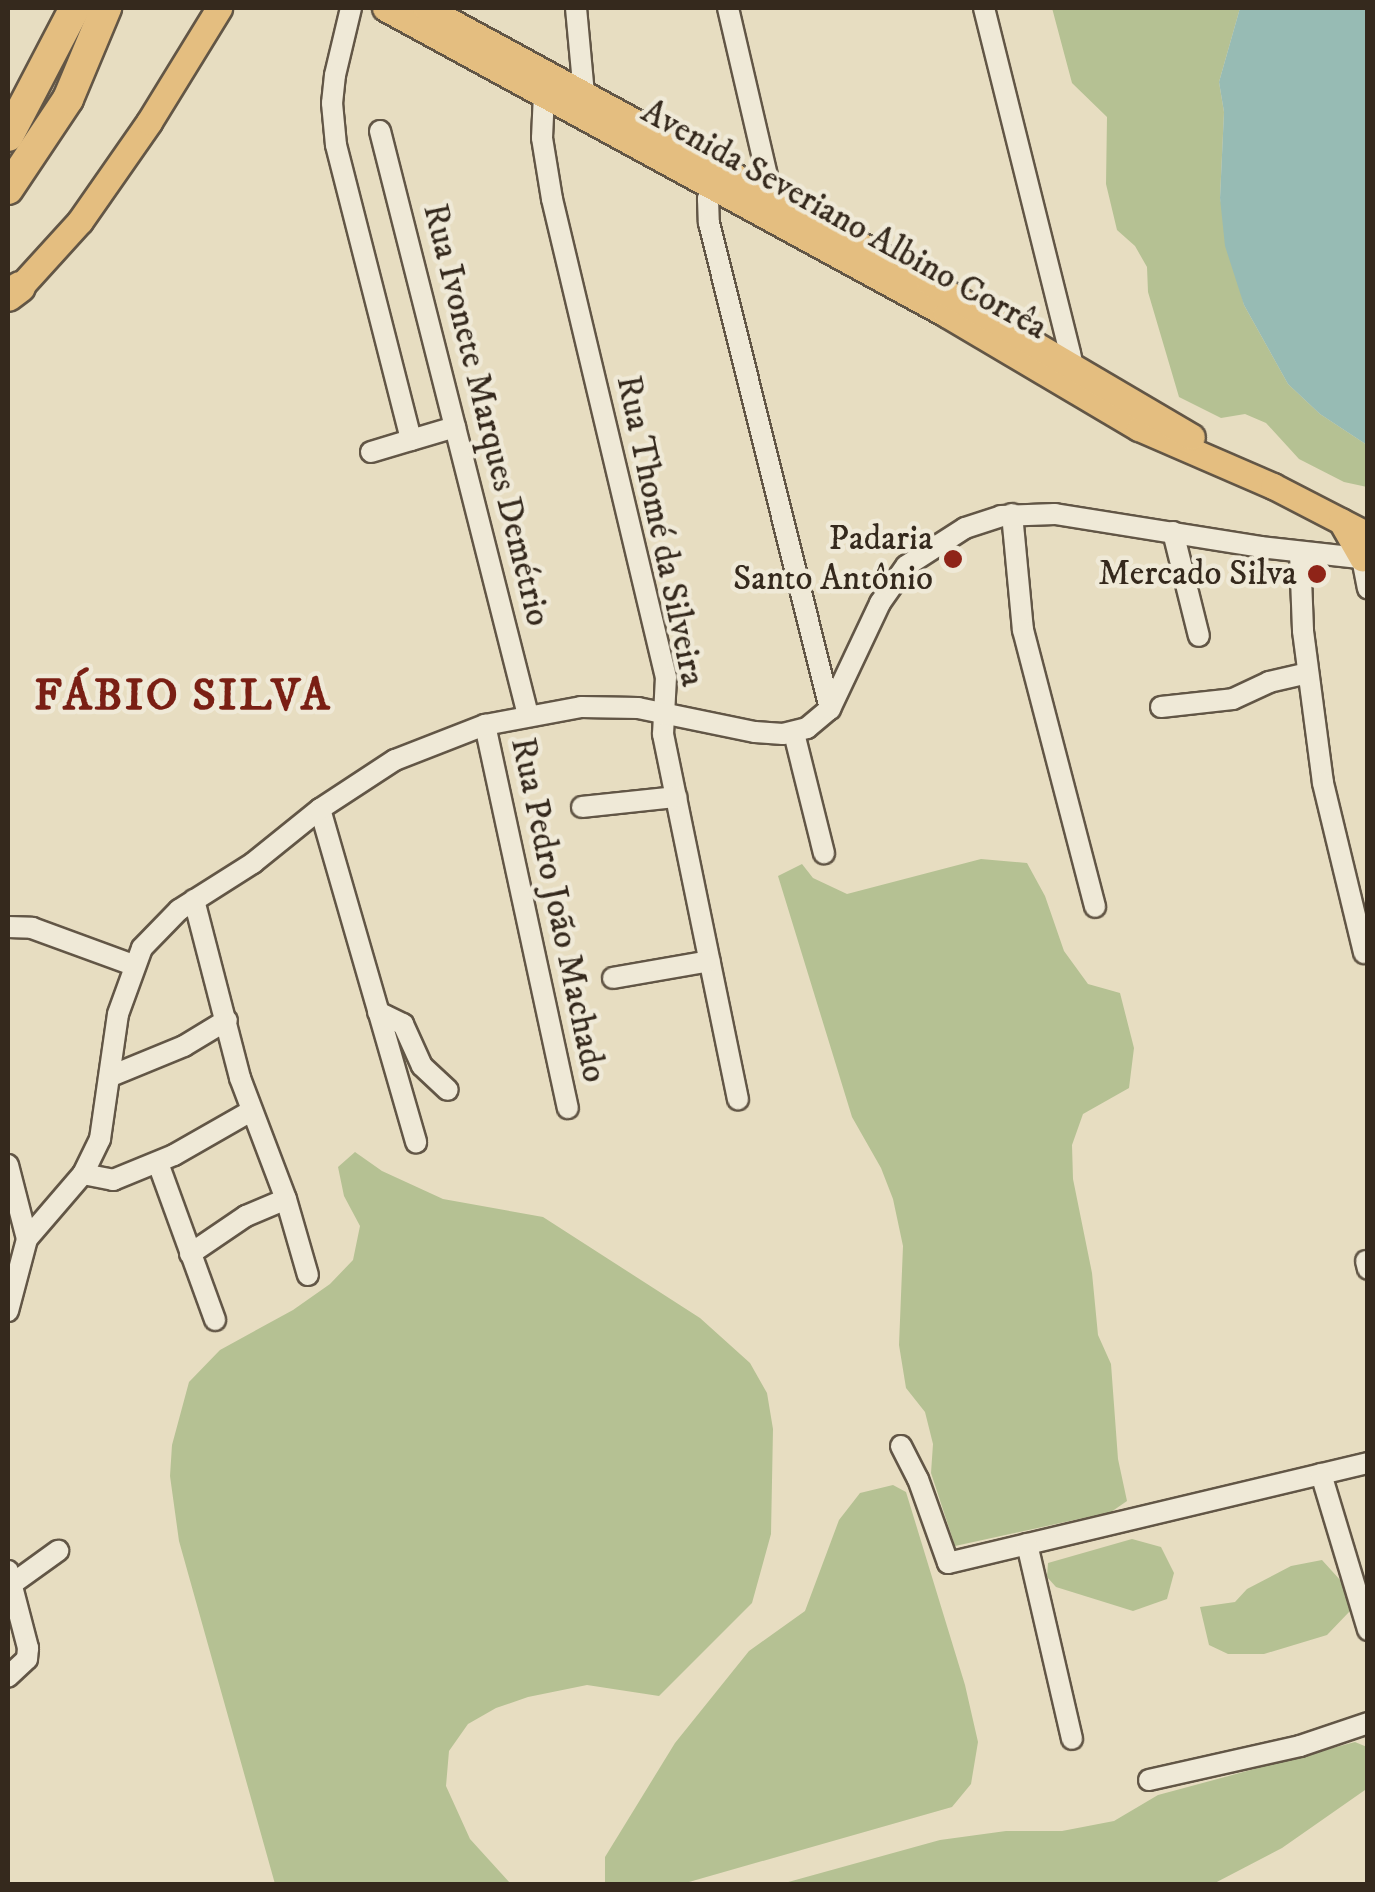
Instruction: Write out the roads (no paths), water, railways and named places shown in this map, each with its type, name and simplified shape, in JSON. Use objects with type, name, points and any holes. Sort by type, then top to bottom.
[{"type":"highway","points":[[8,136],[75,8]]},
{"type":"highway","points":[[8,189],[60,113],[106,8]]},
{"type":"main road","points":[[12,290],[80,221],[149,122],[219,8]]},
{"type":"main road","name":"Avenida Severiano Albino Corrêa","points":[[385,8],[544,94],[717,177]]},
{"type":"main road","name":"Avenida Severiano Albino Corrêa","points":[[426,8],[584,94],[717,177],[1068,374],[1152,435],[1273,486],[1341,521],[1368,526]]},
{"type":"main road","points":[[544,94],[584,94]]},
{"type":"main road","name":"Avenida Severiano Albino Corrêa","points":[[1341,521],[1366,554]]},
{"type":"street","points":[[351,8],[335,75],[332,124],[411,440]]},
{"type":"street","points":[[576,8],[584,94]]},
{"type":"street","points":[[728,8],[766,204]]},
{"type":"street","points":[[984,8],[1068,374]]},
{"type":"street","name":"Rua Thomé da Silveira","points":[[544,94],[542,138],[552,198],[666,677],[663,734],[738,1099]]},
{"type":"street","name":"Rua Ivonete Marques Demétrio","points":[[380,131],[528,715]]},
{"type":"street","points":[[717,177],[709,223],[830,709]]},
{"type":"street","points":[[371,452],[455,427]]},
{"type":"street","points":[[1012,514],[1023,630],[1095,907]]},
{"type":"street","points":[[8,1311],[27,1239],[83,1174],[100,1139],[118,1014],[133,965],[165,921],[395,760],[484,726],[528,715],[603,705],[755,732],[794,733],[830,709],[880,604],[906,566],[965,528],[1012,514],[1055,514],[1300,552],[1366,554],[1368,588]]},
{"type":"street","points":[[1173,532],[1199,636]]},
{"type":"street","points":[[1300,552],[1307,674],[1329,812],[1364,953]]},
{"type":"street","points":[[1161,707],[1233,699],[1268,682],[1307,674]]},
{"type":"street","name":"Rua Pedro João Machado","points":[[484,726],[568,1108]]},
{"type":"street","points":[[794,733],[824,853]]},
{"type":"street","points":[[582,807],[676,797]]},
{"type":"street","points":[[320,810],[416,1142]]},
{"type":"street","points":[[194,900],[251,1111],[286,1199],[308,1275]]},
{"type":"street","points":[[8,927],[32,928],[133,965]]},
{"type":"street","points":[[613,978],[710,961]]},
{"type":"street","points":[[378,1012],[404,1024],[422,1066],[448,1090]]},
{"type":"street","points":[[111,1076],[184,1046],[227,1020]]},
{"type":"street","points":[[83,1174],[113,1180],[158,1163],[251,1111]]},
{"type":"street","points":[[158,1163],[214,1320]]},
{"type":"street","points":[[8,1165],[27,1239]]},
{"type":"street","points":[[190,1254],[246,1216],[286,1199]]},
{"type":"street","points":[[900,1446],[918,1479],[948,1563],[1368,1462]]},
{"type":"street","points":[[1321,1474],[1368,1630]]},
{"type":"street","points":[[1028,1544],[1072,1739]]},
{"type":"street","points":[[8,1677],[28,1660],[10,1578],[58,1551]]},
{"type":"street","points":[[1149,1780],[1300,1746],[1368,1723]]},
{"type":"water","points":[[1240,8],[1367,8],[1367,445],[1320,414],[1288,384],[1244,305],[1225,246],[1220,198],[1224,112],[1219,82]]},
{"type":"place","name":"Padaria Santo Antônio","points":[[953,559]]},
{"type":"place","name":"Mercado Silva","points":[[1317,574]]},
{"type":"district","name":"FÁBIO SILVA","points":[[183,697]]}]
